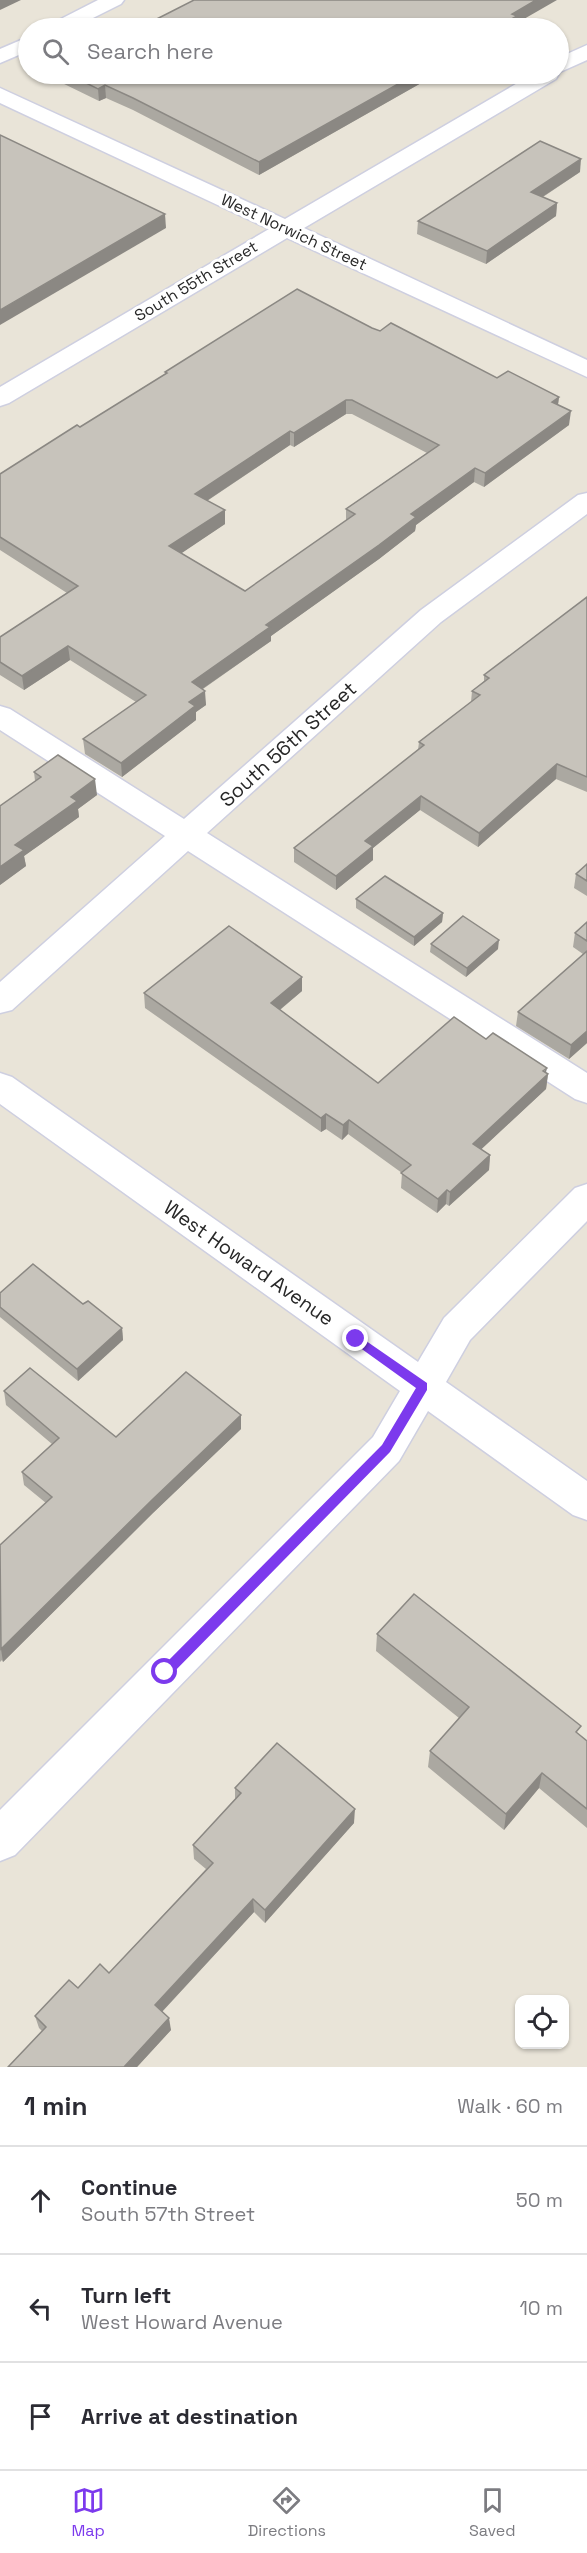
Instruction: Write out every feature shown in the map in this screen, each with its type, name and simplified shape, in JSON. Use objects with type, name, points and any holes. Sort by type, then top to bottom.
[{"type":"street","points":[[78,18],[114,0]]},
{"type":"street","points":[[0,57],[18,48]]},
{"type":"street","points":[[569,61],[587,51]]},
{"type":"street","name":"South 55th Street","points":[[0,398],[531,84]]},
{"type":"street","name":"West Norwich Street","points":[[0,95],[587,369]]},
{"type":"street","name":"South 56th Street","points":[[0,1002],[431,616],[587,501]]},
{"type":"street","points":[[0,716],[587,1090]]},
{"type":"street","name":"West Howard Avenue","points":[[0,1086],[587,1503]]},
{"type":"street","points":[[0,1840],[386,1449],[457,1329],[587,1198]]},
{"type":"building","points":[[194,0],[536,0],[512,14],[517,16],[513,18],[159,18]]},
{"type":"building","points":[[88,84],[398,84],[259,162],[105,85],[98,89]]},
{"type":"building","points":[[0,135],[165,214],[0,310]]},
{"type":"building","points":[[540,141],[581,159],[531,192],[557,203],[487,251],[418,221]]},
{"type":"building","points":[[297,289],[380,331],[391,323],[497,378],[508,371],[559,397],[552,402],[571,411],[485,473],[475,468],[411,514],[416,517],[379,545],[266,625],[270,627],[192,682],[205,691],[189,702],[195,706],[121,763],[83,739],[146,695],[68,646],[22,676],[0,662],[0,637],[78,586],[0,537],[0,474],[77,425],[80,427],[167,373],[165,372]],"holes":[[[346,400],[352,400],[439,445],[346,509],[355,514],[245,591],[169,546],[225,510],[195,494],[290,431],[294,433]]]},
{"type":"building","points":[[587,597],[587,777],[557,764],[479,833],[421,796],[365,841],[373,846],[336,876],[294,848],[424,745],[419,742],[480,695],[472,691],[489,678],[484,675]]},
{"type":"building","points":[[58,755],[95,779],[71,797],[77,801],[15,845],[24,850],[0,867],[0,806],[41,777],[34,772]]},
{"type":"building","points":[[587,864],[587,881],[576,874]]},
{"type":"building","points":[[385,876],[443,913],[414,937],[356,899]]},
{"type":"building","points":[[463,916],[499,940],[467,968],[431,944]]},
{"type":"building","points":[[587,922],[587,941],[575,933]]},
{"type":"building","points":[[229,926],[302,977],[271,1003],[378,1083],[454,1017],[486,1039],[493,1033],[547,1068],[543,1071],[548,1074],[473,1144],[490,1155],[450,1192],[447,1190],[438,1199],[401,1173],[411,1165],[349,1120],[343,1125],[326,1114],[321,1118],[144,993]]},
{"type":"building","points":[[587,951],[587,1031],[571,1045],[518,1012]]},
{"type":"building","points":[[33,1264],[83,1304],[88,1301],[122,1328],[77,1369],[0,1307],[0,1293]]},
{"type":"building","points":[[30,1368],[116,1437],[186,1372],[241,1415],[1,1649],[0,1545],[52,1497],[22,1472],[59,1438],[4,1391]]},
{"type":"building","points":[[414,1594],[581,1726],[576,1732],[587,1741],[587,1809],[542,1773],[506,1814],[430,1751],[469,1707],[377,1634]]},
{"type":"building","points":[[277,1743],[355,1809],[265,1910],[253,1899],[155,2005],[169,2018],[124,2067],[8,2067],[46,2027],[35,2016],[69,1980],[78,1988],[100,1964],[109,1973],[213,1863],[193,1845],[241,1793],[235,1788]]},
{"type":"route","points":[[165,1672],[386,1449],[423,1386],[356,1339]]}]
